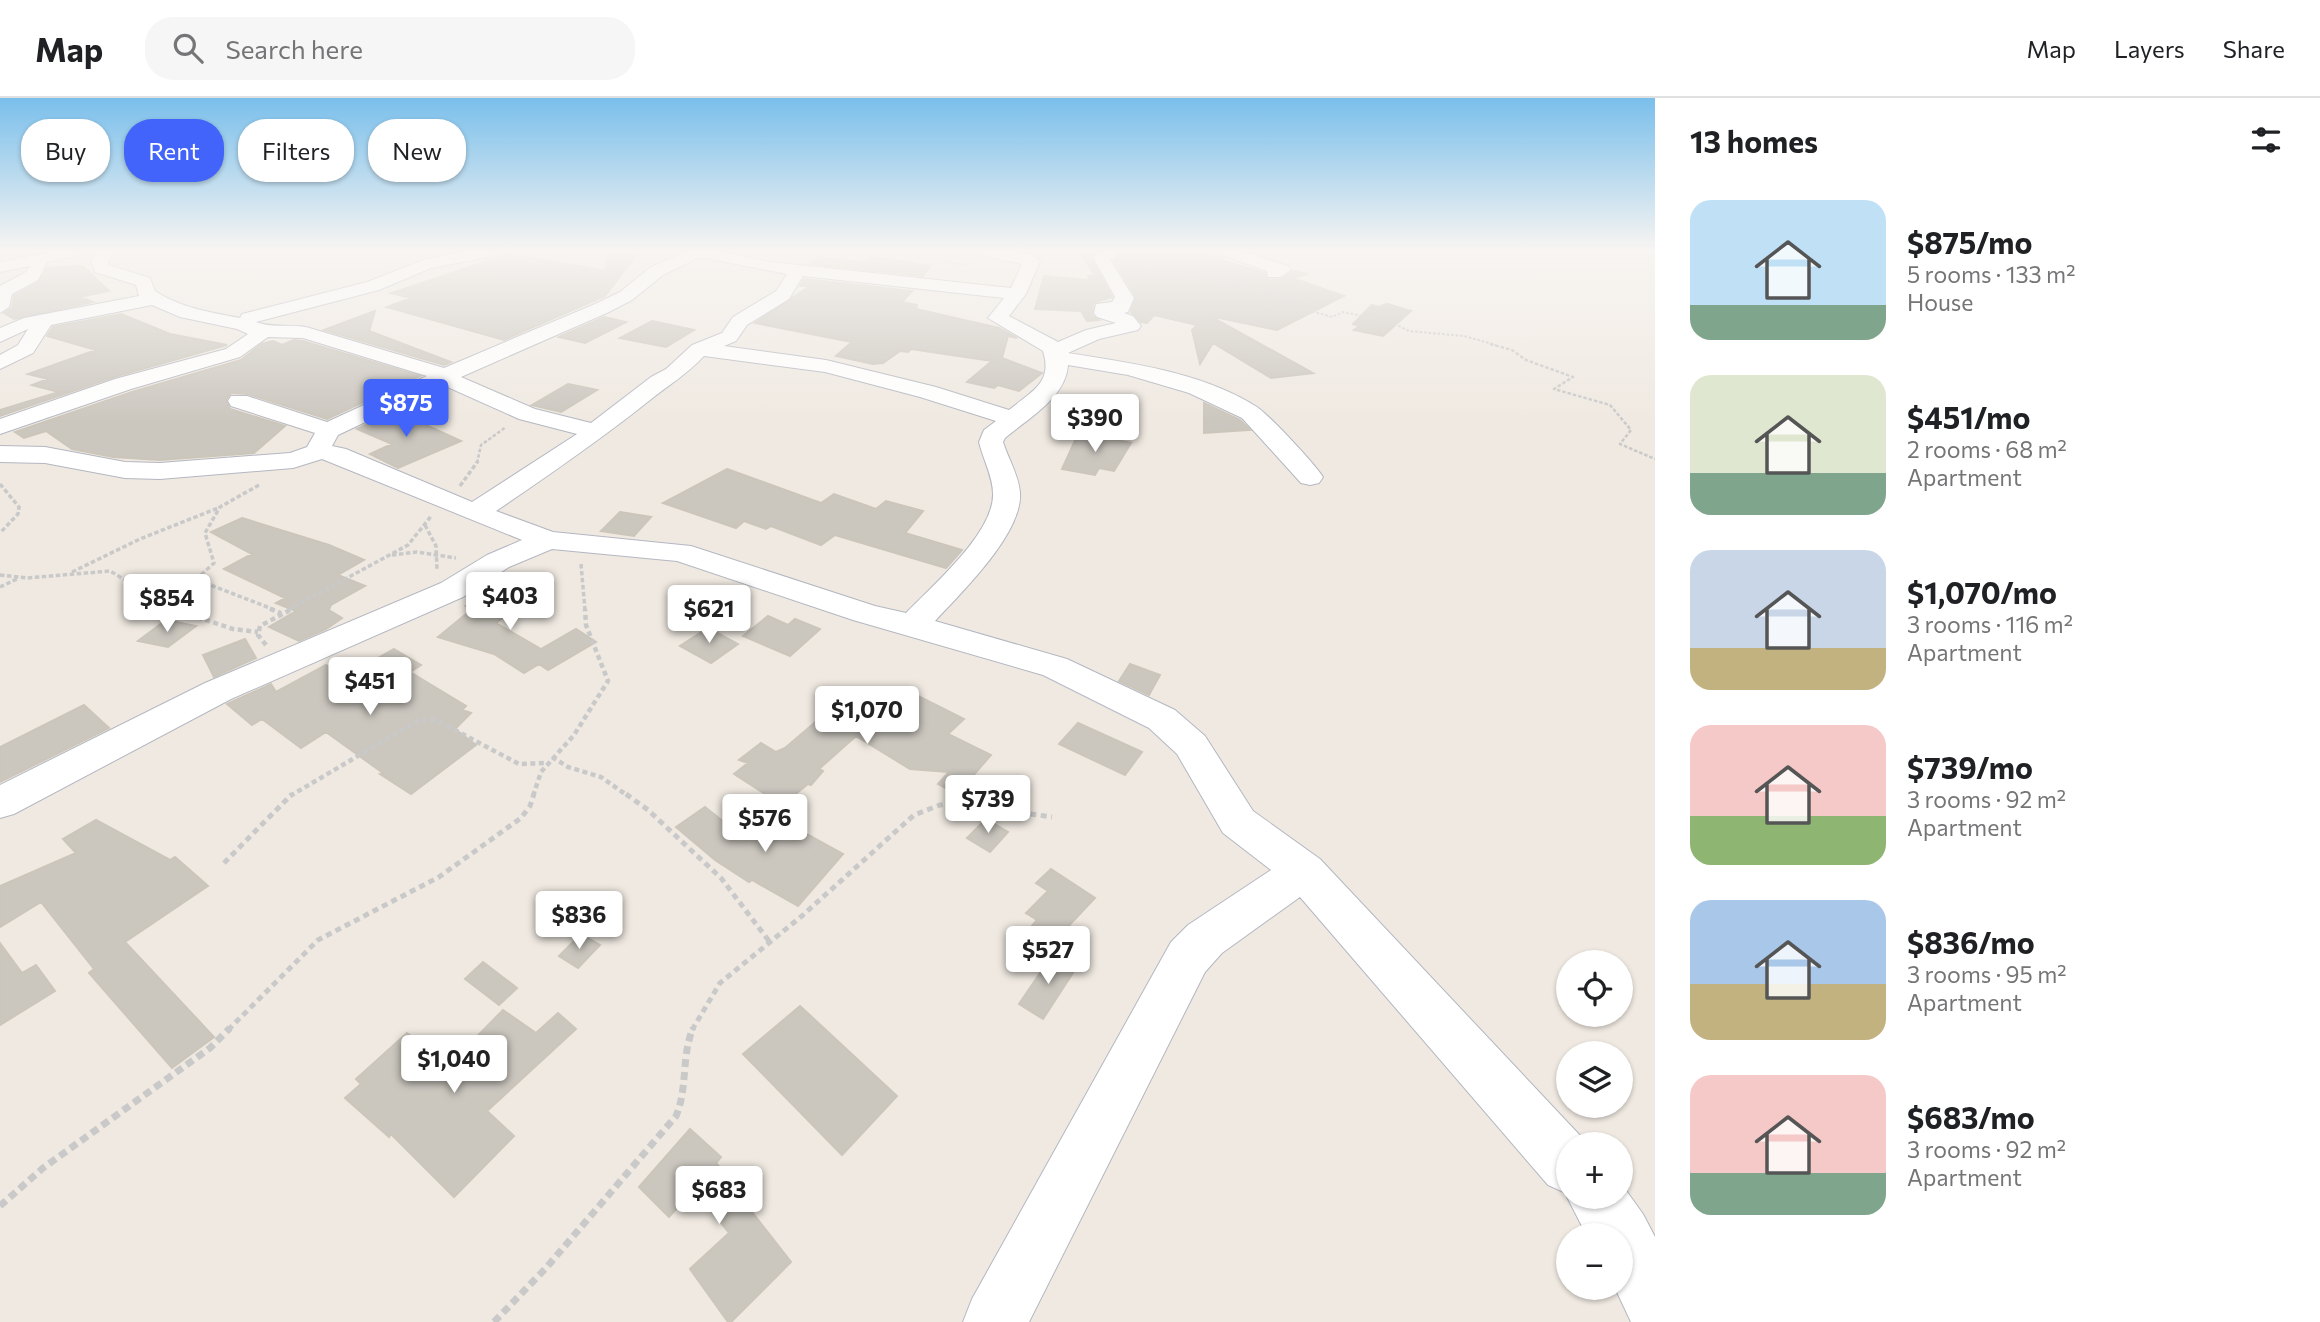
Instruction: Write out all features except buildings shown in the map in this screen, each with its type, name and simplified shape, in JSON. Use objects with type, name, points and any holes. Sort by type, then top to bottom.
[{"type":"street","points":[[76,312],[82,308]]},
{"type":"street","points":[[0,336],[17,327],[99,308]]},
{"type":"street","points":[[177,308],[195,315],[246,325],[259,331],[290,330],[306,333],[445,376],[479,395],[527,414],[597,432]]},
{"type":"street","points":[[223,320],[258,316],[288,308]]},
{"type":"street","points":[[0,454],[45,455],[125,470],[149,471],[314,447],[445,376],[599,308]]},
{"type":"street","points":[[449,513],[597,432],[659,382],[674,374],[699,349],[729,337],[740,321],[763,308]]},
{"type":"street","points":[[1006,308],[998,318],[1055,354],[1130,369],[1197,388],[1250,413],[1310,477]]},
{"type":"street","points":[[1055,354],[1093,334],[1131,326],[1126,320],[1104,313],[1103,308]]},
{"type":"street","points":[[0,363],[26,349],[44,320]]},
{"type":"street","points":[[0,427],[134,380],[233,353],[250,344],[258,337],[259,331]]},
{"type":"street","points":[[699,349],[826,366],[928,392],[1012,418]]},
{"type":"street","points":[[913,625],[989,541],[1007,498],[991,442],[996,432],[1054,383],[1055,354]]},
{"type":"street","points":[[239,401],[314,447],[348,457],[449,513],[564,542],[674,551],[864,613],[1055,667],[1162,719],[1191,745],[1238,822],[1304,871],[1556,1152]]},
{"type":"street","points":[[0,803],[218,691],[440,596],[498,561],[564,542]]},
{"type":"street","points":[[995,1322],[1188,957],[1205,939],[1304,871]]},
{"type":"street","points":[[1604,1209],[1622,1235],[1655,1303]]},
{"type":"path","points":[[1308,308],[1332,317],[1343,312],[1391,322],[1409,331],[1459,335],[1508,349],[1526,360],[1573,377],[1554,389],[1610,405],[1631,430],[1620,444],[1655,459]]},
{"type":"path","points":[[440,596],[436,578],[440,554],[437,543],[449,513],[478,462],[481,445],[527,414]]},
{"type":"path","points":[[69,573],[140,539],[218,508],[256,488],[280,467],[314,447]]},
{"type":"path","points":[[0,484],[19,507],[18,514],[0,533]]},
{"type":"path","points":[[218,508],[205,533],[214,563],[200,576],[213,586],[281,614]]},
{"type":"path","points":[[283,663],[260,638],[260,626],[414,541],[449,513]]},
{"type":"path","points":[[0,1206],[15,1189],[210,1048],[310,946],[439,877],[471,852],[515,825],[530,806],[541,772],[575,735],[608,681],[586,625],[564,542]]},
{"type":"path","points":[[385,557],[409,552],[440,554]]},
{"type":"path","points":[[0,575],[20,578],[110,571],[180,613],[198,616],[233,629],[258,632]]},
{"type":"path","points":[[0,587],[20,578]]},
{"type":"path","points":[[224,863],[292,794],[419,720],[436,720],[519,764],[550,760],[601,777],[648,810],[721,878],[769,941]]},
{"type":"path","points":[[494,1322],[546,1268],[676,1116],[684,1098],[682,1087],[687,1042],[697,1018],[720,983],[803,915],[915,816],[940,805],[954,803],[1052,817]]}]
